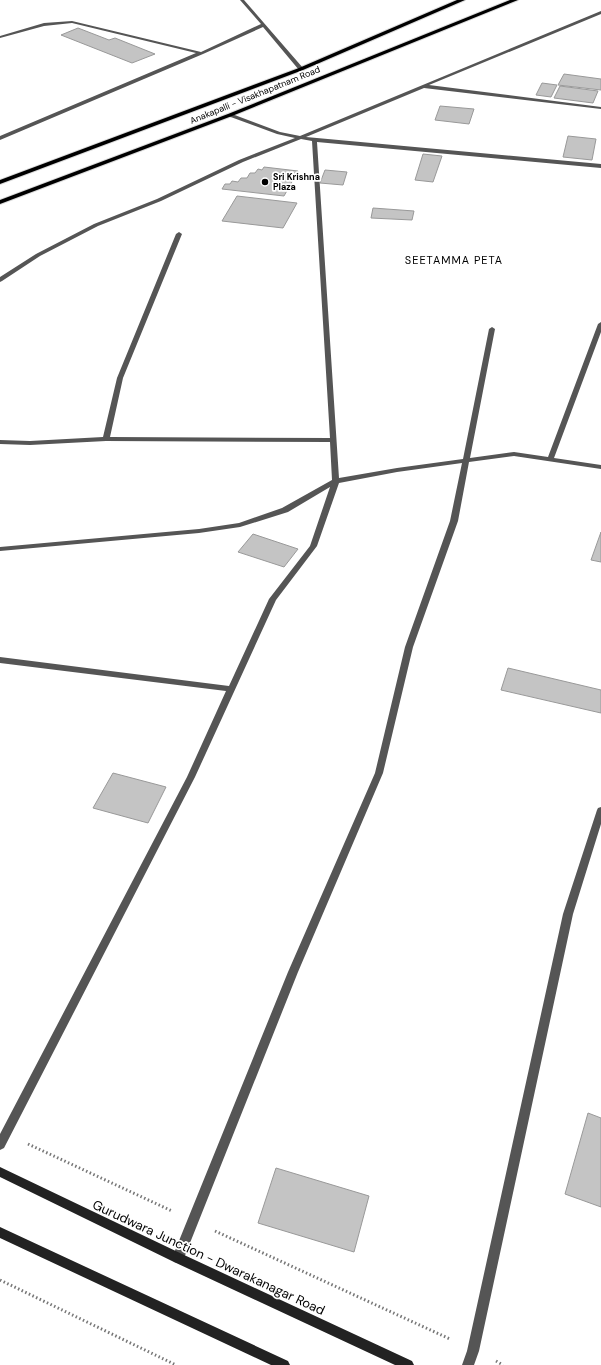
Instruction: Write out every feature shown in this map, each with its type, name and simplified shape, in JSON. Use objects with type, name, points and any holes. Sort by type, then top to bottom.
[{"type":"main road","name":"Anakapalli - Visakhapatnam Road","points":[[0,182],[301,69],[462,0]]},
{"type":"main road","name":"Anakapalli - Visakhapatnam Road","points":[[0,202],[230,115],[515,0]]},
{"type":"main road","name":"Gurudwara Junction - Dwarakanagar Road","points":[[0,1172],[178,1258],[408,1365]]},
{"type":"main road","points":[[0,1232],[284,1365]]},
{"type":"street","points":[[242,0],[301,69]]},
{"type":"street","points":[[0,280],[38,255],[96,225],[159,200],[241,161],[601,12]]},
{"type":"street","points":[[0,37],[36,24],[72,22],[201,53]]},
{"type":"street","points":[[0,138],[201,53],[263,25]]},
{"type":"street","points":[[423,86],[601,108]]},
{"type":"street","points":[[230,115],[279,133],[314,140],[601,166]]},
{"type":"street","points":[[0,1145],[191,777],[273,599],[313,546],[336,482],[314,140]]},
{"type":"street","points":[[106,439],[120,378],[179,234]]},
{"type":"street","points":[[550,460],[601,324]]},
{"type":"street","points":[[178,1258],[293,972],[379,773],[409,647],[454,521],[492,329]]},
{"type":"street","points":[[0,442],[30,443],[106,439],[334,440]]},
{"type":"street","points":[[0,549],[199,531],[240,525],[285,510],[336,482],[397,470],[466,460],[514,454],[601,468]]},
{"type":"street","points":[[0,660],[231,689]]},
{"type":"street","points":[[468,1365],[473,1351],[568,914],[601,810]]},
{"type":"path","points":[[6,1134],[503,1365]]},
{"type":"path","points":[[0,1280],[176,1365]]},
{"type":"building","points":[[78,28],[109,40],[115,38],[155,54],[132,63],[61,35]]},
{"type":"building","points":[[564,74],[601,79],[601,90],[558,85]]},
{"type":"building","points":[[542,83],[557,85],[551,97],[536,95]]},
{"type":"building","points":[[560,86],[598,91],[593,103],[554,98]]},
{"type":"building","points":[[440,106],[474,109],[469,124],[435,120]]},
{"type":"building","points":[[568,136],[596,139],[592,160],[563,157]]},
{"type":"building","points":[[423,154],[442,156],[433,182],[415,180]]},
{"type":"building","name":"Sri Krishna Plaza","points":[[264,167],[298,171],[284,196],[222,189],[225,184],[230,184],[232,181],[238,182],[241,178],[247,178],[250,173],[255,173],[258,169],[262,170]]},
{"type":"building","points":[[325,170],[347,172],[343,185],[320,183]]},
{"type":"building","points":[[237,196],[297,203],[283,228],[222,221]]},
{"type":"building","points":[[373,208],[414,211],[412,220],[371,218]]},
{"type":"building","points":[[601,532],[601,562],[591,560]]},
{"type":"building","points":[[253,534],[298,549],[284,567],[238,552]]},
{"type":"building","points":[[508,668],[601,690],[601,713],[501,690]]},
{"type":"building","points":[[113,773],[166,787],[148,823],[93,808]]},
{"type":"building","points":[[588,1113],[601,1118],[601,1207],[565,1194]]},
{"type":"building","points":[[276,1168],[369,1196],[354,1252],[258,1223]]},
{"type":"place","name":"Sri Krishna Plaza","points":[[265,182]]},
{"type":"district","name":"SEETAMMA PETA","points":[[454,260]]}]
